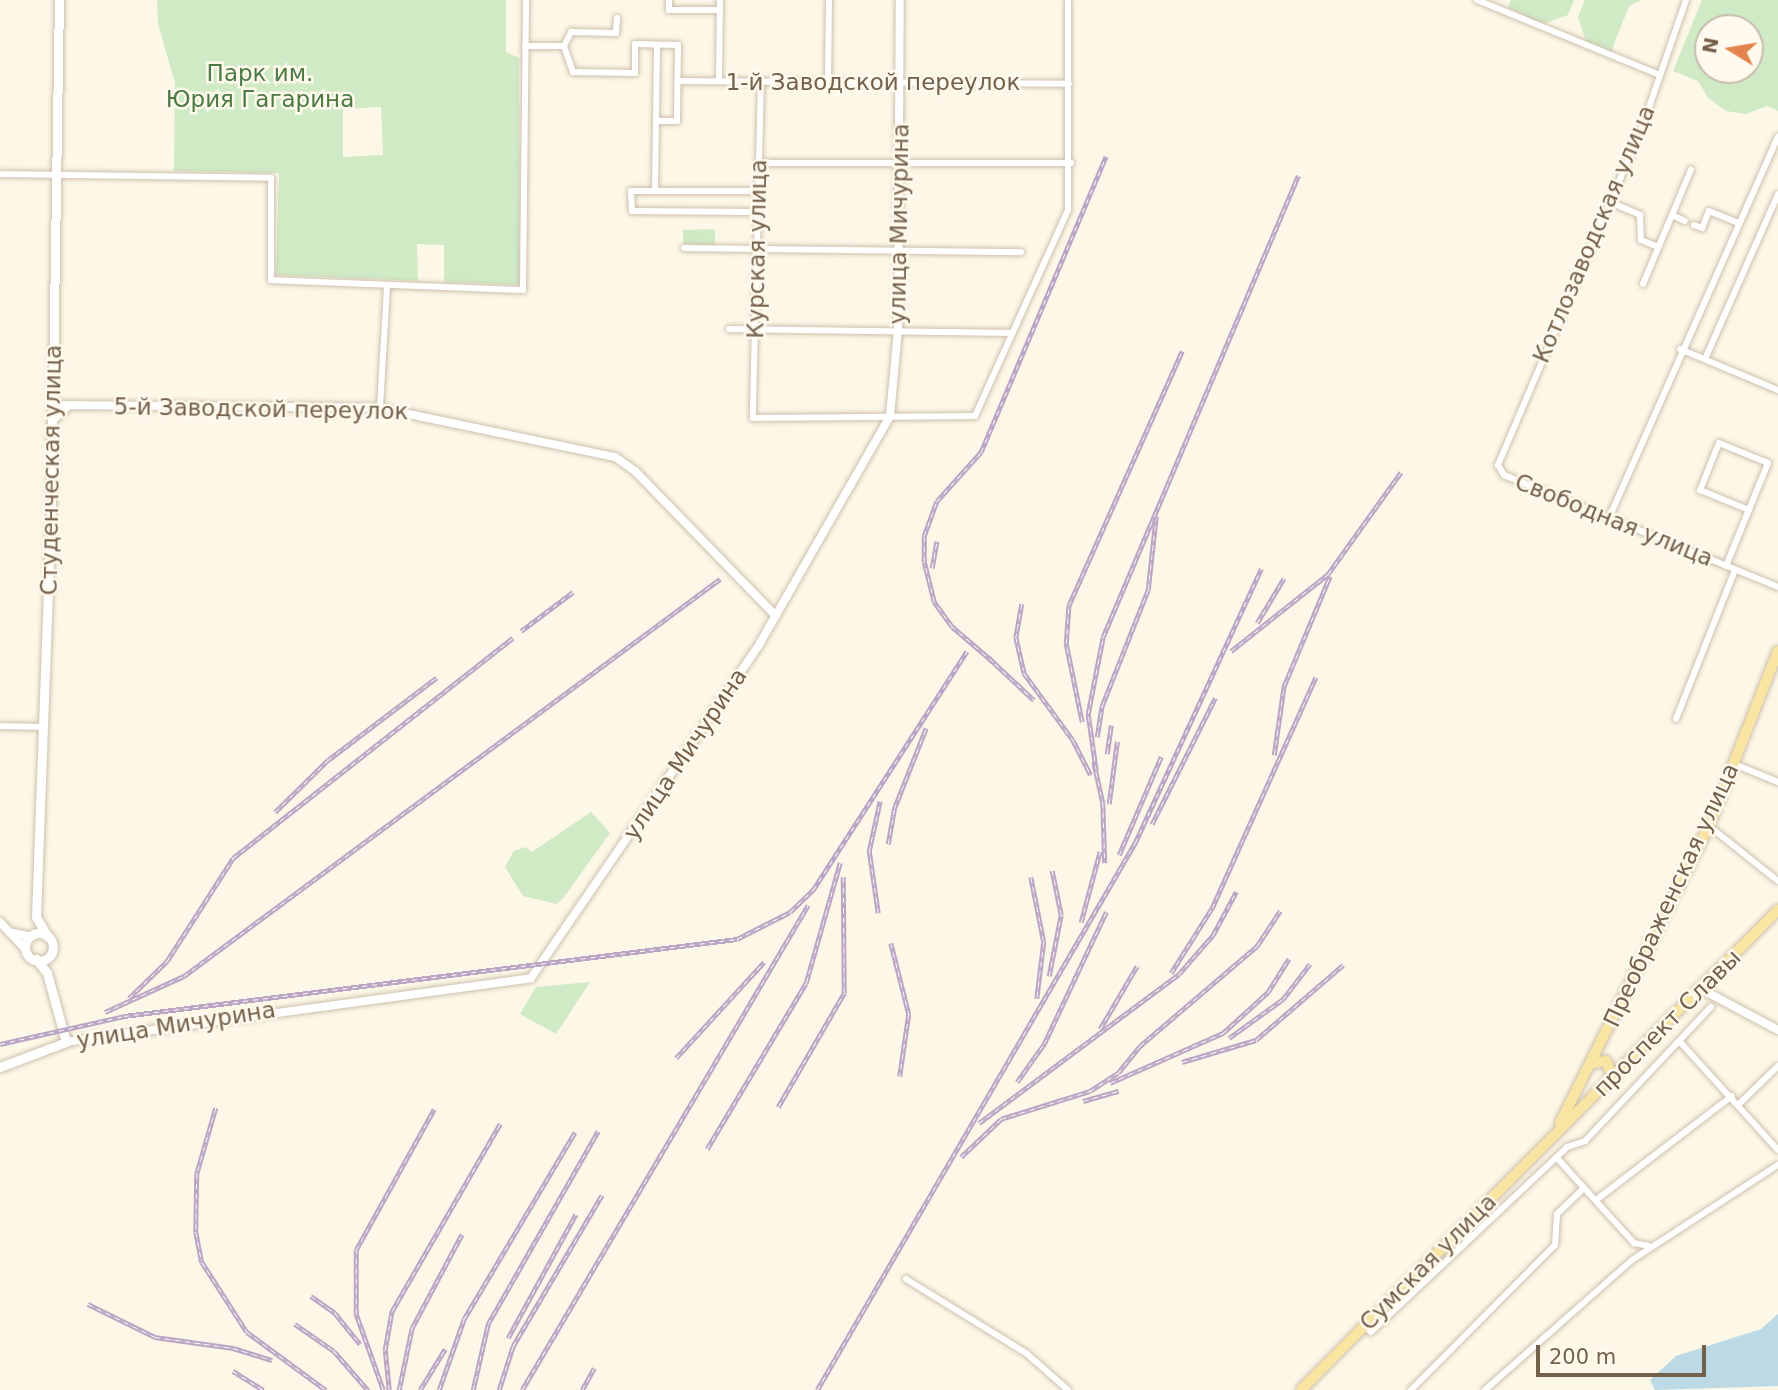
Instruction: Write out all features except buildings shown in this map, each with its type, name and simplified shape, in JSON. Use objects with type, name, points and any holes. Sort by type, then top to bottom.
[{"type":"main road","name":"Студенческая улица","points":[[30,935],[36,916],[53,419],[59,0]]},
{"type":"main road","name":"Преображенская улица","points":[[1554,1134],[1593,1064],[1709,826],[1778,651]]},
{"type":"main road","name":"проспект Славы","points":[[1554,1134],[1604,1087],[1778,910]]},
{"type":"main road","points":[[36,916],[54,947],[47,973]]},
{"type":"main road","points":[[48,937],[30,935],[26,950],[47,973],[66,1042]]},
{"type":"main road","points":[[36,959],[50,957]]},
{"type":"main road","name":"улица Мичурина","points":[[0,1067],[66,1042]]},
{"type":"main road","points":[[1604,1087],[1592,1080],[1593,1064],[1606,1061],[1613,1077]]},
{"type":"main road","name":"Сумская улица","points":[[1301,1390],[1554,1134]]},
{"type":"street","points":[[0,174],[271,178],[271,280],[387,288],[523,290],[526,0]]},
{"type":"street","points":[[669,0],[669,10],[720,10]]},
{"type":"street","points":[[688,0],[688,10]]},
{"type":"street","points":[[719,81],[720,0]]},
{"type":"street","points":[[828,80],[829,0]]},
{"type":"street","name":"улица Мичурина","points":[[66,1042],[531,978],[711,720],[776,616],[890,416],[898,330],[900,0]]},
{"type":"street","points":[[890,416],[975,416],[1068,209],[1071,163],[1068,0]]},
{"type":"street","points":[[1477,0],[1657,74]]},
{"type":"street","name":"Котлозаводская улица","points":[[1498,466],[1643,125],[1657,74],[1686,0]]},
{"type":"street","points":[[617,18],[616,33],[571,32],[564,47],[573,72],[635,73],[635,44],[678,45],[677,121],[656,121]]},
{"type":"street","points":[[655,190],[657,45]]},
{"type":"street","points":[[526,46],[564,47]]},
{"type":"street","name":"Курская улица","points":[[761,80],[753,418],[890,416]]},
{"type":"street","name":"1-й Заводской переулок","points":[[677,81],[1069,83]]},
{"type":"street","points":[[1609,518],[1680,349],[1777,137]]},
{"type":"street","points":[[760,163],[1071,163]]},
{"type":"street","points":[[1643,284],[1691,170]]},
{"type":"street","points":[[759,191],[631,191],[632,211],[759,212]]},
{"type":"street","points":[[1705,359],[1778,194]]},
{"type":"street","points":[[1610,202],[1640,215],[1640,240],[1658,247]]},
{"type":"street","points":[[1694,225],[1702,228],[1709,211],[1738,223]]},
{"type":"street","points":[[1672,215],[1685,221]]},
{"type":"street","points":[[684,248],[1021,252]]},
{"type":"street","points":[[380,408],[387,288]]},
{"type":"street","points":[[729,329],[1012,333]]},
{"type":"street","points":[[1680,349],[1778,390]]},
{"type":"street","name":"5-й Заводской переулок","points":[[53,405],[380,408],[615,457],[635,471],[776,616]]},
{"type":"street","points":[[53,419],[69,405]]},
{"type":"street","points":[[1726,566],[1749,510],[1768,463],[1719,443],[1700,490],[1749,510]]},
{"type":"street","name":"Свободная улица","points":[[1498,466],[1504,475],[1778,587]]},
{"type":"street","name":"Свободная улица","points":[[1676,719],[1735,570]]},
{"type":"street","points":[[0,726],[43,727]]},
{"type":"street","points":[[1734,764],[1778,782]]},
{"type":"street","points":[[1709,826],[1778,881]]},
{"type":"street","points":[[0,922],[26,950]]},
{"type":"street","points":[[13,933],[30,935]]},
{"type":"street","points":[[1701,989],[1778,1030]]},
{"type":"street","points":[[1365,1326],[1371,1332],[1557,1158],[1585,1141],[1681,1043],[1711,1007]]},
{"type":"street","points":[[1681,1043],[1732,1096],[1778,1150]]},
{"type":"street","points":[[1739,1104],[1778,1066]]},
{"type":"street","points":[[1595,1200],[1732,1096]]},
{"type":"street","points":[[1557,1158],[1634,1243],[1651,1246]]},
{"type":"street","points":[[1485,1390],[1632,1260],[1778,1165]]},
{"type":"street","points":[[1411,1390],[1555,1245],[1557,1214],[1583,1189]]},
{"type":"street","points":[[1469,1221],[1479,1231]]},
{"type":"street","points":[[1632,1260],[1634,1243]]},
{"type":"street","points":[[906,1279],[1026,1353],[1068,1390]]},
{"type":"green space","name":"Парк им. Юрия Гагарина","points":[[157,0],[506,0],[506,52],[519,58],[520,285],[444,282],[444,245],[417,244],[418,281],[276,275],[279,173],[174,171],[175,83],[158,24]],"holes":[[[381,107],[383,155],[343,157],[343,109]]]},
{"type":"green space","points":[[1511,0],[1574,0],[1568,15],[1543,24],[1508,8]]},
{"type":"green space","points":[[1585,0],[1641,0],[1629,6],[1611,52],[1586,42],[1578,17]]},
{"type":"green space","points":[[1702,0],[1778,0],[1778,111],[1767,106],[1746,114],[1726,111],[1708,98],[1700,84],[1764,84],[1764,14],[1696,14]]},
{"type":"green space","points":[[1694,20],[1694,79],[1673,71]]},
{"type":"green space","points":[[715,229],[715,245],[683,244],[683,230]]},
{"type":"green space","points":[[591,812],[610,833],[564,897],[557,904],[523,896],[505,867],[514,851],[526,847],[532,852]]},
{"type":"green space","points":[[590,982],[556,1034],[520,1014],[536,987]]},
{"type":"water","points":[[1778,1314],[1778,1386],[1655,1390],[1650,1380],[1676,1356],[1761,1329]]},
{"type":"railway","points":[[993,662],[952,627],[934,602],[924,562],[924,536],[937,501],[981,452],[1106,156]]},
{"type":"railway","points":[[1096,771],[1088,714],[1103,637],[1298,176]]},
{"type":"railway","points":[[1082,722],[1066,644],[1069,605],[1182,351]]},
{"type":"railway","points":[[1231,651],[1328,574],[1401,472]]},
{"type":"railway","points":[[1097,737],[1102,706],[1148,590],[1156,516]]},
{"type":"railway","points":[[932,568],[937,541]]},
{"type":"railway","points":[[817,1390],[1135,843],[1261,569]]},
{"type":"railway","points":[[1274,755],[1284,686],[1330,576]]},
{"type":"railway","points":[[1257,623],[1284,578]]},
{"type":"railway","points":[[105,1012],[184,976],[720,579]]},
{"type":"railway","points":[[521,631],[573,592]]},
{"type":"railway","points":[[1022,604],[1016,637],[1024,673],[1073,740],[1091,775]]},
{"type":"railway","points":[[129,998],[167,961],[233,858],[513,638]]},
{"type":"railway","points":[[0,1044],[124,1016],[737,939],[790,912],[813,890],[967,651]]},
{"type":"railway","points":[[988,657],[1034,700]]},
{"type":"railway","points":[[1171,973],[1212,908],[1316,677]]},
{"type":"railway","points":[[275,812],[328,760],[436,678]]},
{"type":"railway","points":[[1152,824],[1215,698]]},
{"type":"railway","points":[[1107,754],[1111,725]]},
{"type":"railway","points":[[888,844],[894,809],[926,728]]},
{"type":"railway","points":[[1109,804],[1117,742]]},
{"type":"railway","points":[[1119,855],[1161,757]]},
{"type":"railway","points":[[1094,762],[1103,803],[1105,863]]},
{"type":"railway","points":[[878,913],[869,851],[880,801]]},
{"type":"railway","points":[[1081,922],[1100,851]]},
{"type":"railway","points":[[707,1149],[806,983],[840,863]]},
{"type":"railway","points":[[1049,976],[1061,915],[1052,871]]},
{"type":"railway","points":[[778,1107],[844,993],[843,877]]},
{"type":"railway","points":[[1031,877],[1044,942],[1037,999]]},
{"type":"railway","points":[[979,1123],[1179,974],[1213,935],[1236,892]]},
{"type":"railway","points":[[522,1390],[808,905]]},
{"type":"railway","points":[[961,1157],[1001,1119],[1090,1091],[1118,1073],[1140,1046],[1257,946],[1280,911]]},
{"type":"railway","points":[[1017,1082],[1044,1044],[1106,912]]},
{"type":"railway","points":[[891,943],[909,1014],[900,1076]]},
{"type":"railway","points":[[1110,1083],[1223,1033],[1268,992],[1289,959]]},
{"type":"railway","points":[[676,1058],[764,962]]},
{"type":"railway","points":[[1229,1038],[1283,999],[1310,964]]},
{"type":"railway","points":[[1182,1062],[1256,1040],[1343,965]]},
{"type":"railway","points":[[1100,1029],[1137,966]]},
{"type":"railway","points":[[1083,1101],[1119,1091]]},
{"type":"railway","points":[[216,1108],[197,1174],[196,1232],[202,1262],[247,1332],[326,1390]]},
{"type":"railway","points":[[383,1390],[356,1314],[356,1250],[434,1109]]},
{"type":"railway","points":[[389,1390],[385,1350],[392,1311],[500,1124]]},
{"type":"railway","points":[[473,1390],[488,1324],[598,1131]]},
{"type":"railway","points":[[439,1390],[464,1319],[575,1132]]},
{"type":"railway","points":[[499,1390],[513,1346],[602,1195]]},
{"type":"railway","points":[[508,1338],[576,1214]]},
{"type":"railway","points":[[399,1390],[412,1328],[462,1234]]},
{"type":"railway","points":[[311,1296],[335,1313],[360,1344]]},
{"type":"railway","points":[[88,1304],[155,1337],[233,1348],[272,1360]]},
{"type":"railway","points":[[295,1324],[334,1351],[368,1390]]},
{"type":"railway","points":[[420,1390],[445,1349]]},
{"type":"railway","points":[[582,1390],[594,1368]]},
{"type":"railway","points":[[233,1371],[264,1390]]}]
